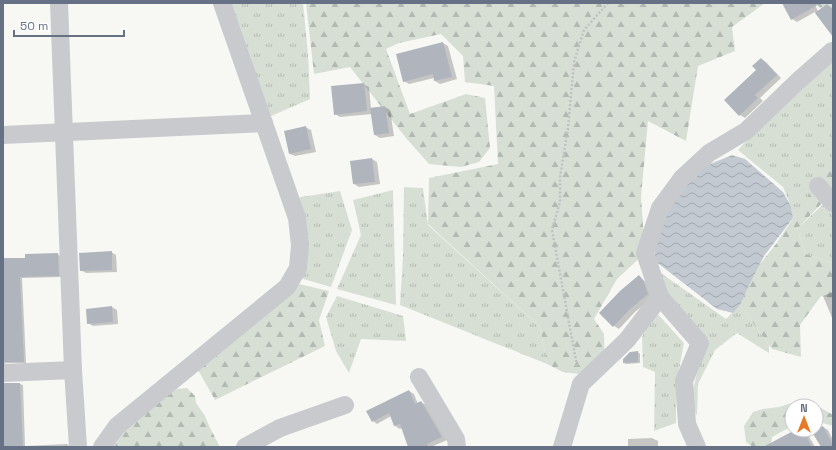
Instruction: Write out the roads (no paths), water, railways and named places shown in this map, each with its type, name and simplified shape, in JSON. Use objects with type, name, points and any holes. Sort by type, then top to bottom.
[{"type":"street","points":[[59,3],[73,370],[78,447]]},
{"type":"street","points":[[102,447],[117,426],[287,287],[298,268],[300,245],[297,218],[222,3]]},
{"type":"street","points":[[697,447],[686,424],[684,381],[700,343],[660,296],[645,253],[660,208],[682,178],[709,153],[746,131],[832,51],[833,54]]},
{"type":"street","points":[[3,135],[264,123]]},
{"type":"street","points":[[818,186],[833,203]]},
{"type":"street","points":[[562,447],[581,384],[627,340],[660,296]]},
{"type":"street","points":[[3,373],[73,370]]},
{"type":"street","points":[[419,377],[456,439],[457,447]]},
{"type":"street","points":[[245,447],[280,428],[345,406]]},
{"type":"water","points":[[732,155],[745,159],[783,192],[791,206],[793,218],[764,256],[740,305],[733,313],[717,309],[655,261],[655,247],[662,224],[671,205],[703,167]]}]
